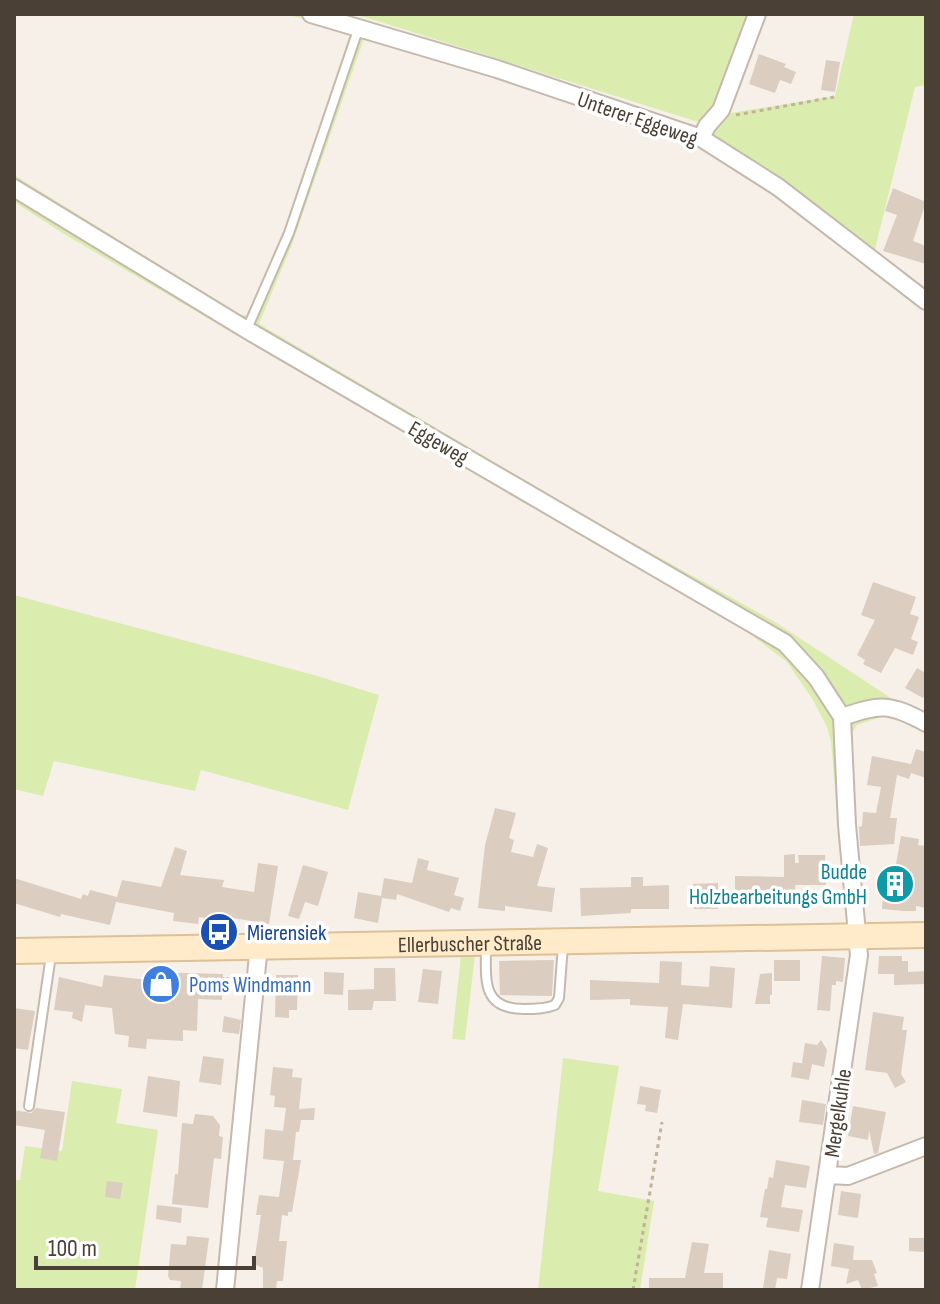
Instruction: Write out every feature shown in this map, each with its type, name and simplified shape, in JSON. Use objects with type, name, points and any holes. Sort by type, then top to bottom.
[{"type":"main road","name":"Ellerbuscher Straße","points":[[14,951],[926,935]]},
{"type":"street","name":"Unterer Eggeweg","points":[[311,14],[497,69],[701,138],[778,187],[926,301]]},
{"type":"street","points":[[701,138],[721,110],[757,14]]},
{"type":"street","name":"Eggeweg","points":[[14,188],[247,330],[785,643],[816,677],[842,717],[856,936]]},
{"type":"street","points":[[842,717],[875,706],[902,710],[926,723]]},
{"type":"street","name":"Mergelkuhle","points":[[810,1290],[859,955],[856,936]]},
{"type":"street","points":[[225,1290],[259,945]]},
{"type":"street","points":[[828,1175],[848,1176],[926,1146]]},
{"type":"lane","points":[[247,330],[289,233],[359,27]]},
{"type":"lane","points":[[486,942],[486,978],[494,1001],[502,1007],[545,1009],[555,1005],[559,998],[563,940]]},
{"type":"lane","points":[[29,1106],[51,950]]},
{"type":"path","points":[[714,119],[834,97]]},
{"type":"path","points":[[633,1290],[662,1122]]},
{"type":"green space","points":[[284,14],[343,14],[363,19],[710,135],[725,114],[835,96],[854,14],[926,14],[926,85],[915,87],[874,253],[702,149],[592,107],[366,33],[291,247],[259,324],[612,531],[775,622],[900,704],[887,715],[857,725],[850,736],[856,836],[839,836],[831,742],[813,700],[787,662],[737,624],[588,540],[14,202],[14,175],[241,315],[248,315],[286,230],[352,30]]},
{"type":"green space","points":[[355,14],[752,14],[720,103],[706,122]]},
{"type":"green space","points":[[14,595],[379,695],[348,810],[201,770],[195,791],[54,761],[43,796],[14,789]]},
{"type":"green space","points":[[475,955],[465,1040],[452,1039],[461,956]]},
{"type":"green space","points":[[563,1058],[619,1066],[598,1191],[654,1201],[640,1290],[538,1290]]},
{"type":"green space","points":[[72,1081],[122,1089],[116,1123],[158,1130],[135,1290],[14,1290],[14,1180],[20,1180],[25,1146],[62,1151]]},
{"type":"building","points":[[759,54],[786,64],[784,67],[796,72],[791,84],[780,80],[775,93],[749,84]]},
{"type":"building","points":[[826,60],[840,62],[835,92],[821,90]]},
{"type":"building","points":[[893,188],[926,202],[913,241],[926,246],[926,264],[883,251],[897,215],[885,211]]},
{"type":"building","points":[[873,582],[916,597],[910,614],[919,617],[911,639],[918,642],[913,655],[895,648],[881,673],[863,664],[865,660],[857,655],[875,620],[861,615]]},
{"type":"building","points":[[917,668],[926,673],[923,698],[905,688]]},
{"type":"building","points":[[916,749],[926,752],[926,778],[911,773],[909,779],[897,775],[890,818],[897,818],[894,844],[860,846],[859,827],[862,826],[863,812],[876,813],[881,787],[867,785],[872,756],[911,764]]},
{"type":"building","points":[[495,808],[516,813],[509,838],[514,840],[511,852],[533,857],[537,844],[548,848],[537,886],[555,888],[552,912],[505,906],[505,911],[478,908],[485,845]]},
{"type":"building","points":[[901,836],[919,839],[918,845],[926,846],[926,908],[916,906],[916,911],[882,909],[885,869],[895,870]]},
{"type":"building","points":[[175,847],[187,851],[180,875],[224,880],[222,887],[254,892],[258,863],[278,866],[269,924],[233,918],[233,923],[199,917],[198,924],[173,921],[174,913],[116,902],[110,925],[61,914],[60,917],[14,903],[14,878],[81,899],[83,894],[88,896],[90,890],[117,897],[122,880],[161,887]]},
{"type":"building","points":[[795,854],[795,863],[799,863],[798,855],[825,855],[826,885],[795,885],[796,895],[773,895],[773,905],[749,905],[749,893],[735,894],[735,876],[784,877],[784,855]]},
{"type":"building","points":[[418,858],[429,861],[427,870],[459,878],[454,895],[464,898],[460,911],[451,908],[449,912],[397,894],[396,900],[382,898],[378,923],[354,918],[358,892],[381,896],[384,878],[412,883]]},
{"type":"building","points":[[303,865],[328,872],[318,906],[305,902],[299,919],[288,916]]},
{"type":"building","points":[[631,877],[643,877],[643,886],[669,885],[669,909],[631,909],[631,913],[581,916],[580,888],[631,887]]},
{"type":"building","points":[[718,883],[718,909],[694,909],[693,884]]},
{"type":"building","points":[[822,956],[845,958],[843,982],[836,981],[836,985],[832,985],[830,1011],[817,1010]]},
{"type":"building","points":[[879,956],[902,956],[902,961],[908,961],[908,972],[926,971],[926,984],[894,985],[894,974],[878,974]]},
{"type":"building","points":[[554,960],[552,996],[500,995],[499,961]]},
{"type":"building","points":[[774,960],[800,960],[800,981],[774,981]]},
{"type":"building","points":[[660,961],[682,962],[681,985],[709,987],[710,966],[735,968],[732,1008],[683,1004],[678,1040],[665,1038],[668,1007],[630,1005],[630,999],[590,1000],[590,980],[659,983]]},
{"type":"building","points":[[374,968],[395,968],[396,1001],[374,1001],[372,1010],[348,1010],[348,990],[374,989]]},
{"type":"building","points":[[423,969],[442,971],[438,1004],[418,1002]]},
{"type":"building","points":[[148,972],[223,974],[223,977],[229,977],[229,993],[222,993],[222,1000],[198,999],[197,1031],[183,1030],[183,1041],[147,1039],[146,1049],[128,1047],[129,1036],[115,1034],[112,1008],[85,1005],[82,1022],[72,1018],[73,1012],[54,1010],[59,977],[102,987],[104,975],[148,980]]},
{"type":"building","points":[[324,972],[344,973],[343,995],[324,994]]},
{"type":"building","points":[[772,973],[770,1004],[755,1004],[760,974]]},
{"type":"building","points":[[276,975],[298,975],[297,1010],[289,1010],[289,1018],[275,1017]]},
{"type":"building","points":[[14,1008],[35,1011],[28,1050],[14,1048]]},
{"type":"building","points":[[873,1012],[904,1017],[902,1030],[907,1030],[901,1074],[906,1082],[895,1088],[887,1073],[865,1070]]},
{"type":"building","points":[[224,1016],[241,1020],[239,1034],[222,1032]]},
{"type":"building","points":[[821,1040],[827,1050],[824,1067],[812,1064],[809,1080],[791,1077],[793,1062],[808,1064],[802,1063],[805,1043],[817,1045]]},
{"type":"building","points":[[203,1056],[224,1059],[221,1085],[199,1082]]},
{"type":"building","points":[[273,1067],[293,1069],[292,1077],[302,1078],[299,1109],[315,1108],[314,1120],[301,1120],[299,1132],[296,1132],[293,1160],[301,1160],[292,1212],[288,1212],[288,1216],[282,1215],[279,1241],[287,1241],[283,1281],[277,1281],[276,1288],[263,1288],[263,1268],[256,1265],[255,1257],[261,1215],[256,1215],[259,1195],[279,1197],[284,1161],[263,1159],[265,1129],[283,1131],[286,1108],[274,1107],[275,1096],[270,1095]]},
{"type":"building","points":[[148,1076],[180,1081],[177,1117],[143,1112]]},
{"type":"building","points":[[640,1086],[661,1090],[657,1113],[645,1111],[646,1105],[637,1104]]},
{"type":"building","points":[[802,1100],[826,1104],[823,1125],[799,1122]]},
{"type":"building","points":[[853,1106],[886,1112],[878,1153],[874,1154],[869,1130],[868,1140],[848,1136]]},
{"type":"building","points":[[36,1108],[65,1112],[57,1161],[40,1158],[45,1130],[14,1125],[14,1110],[31,1113]]},
{"type":"building","points":[[195,1114],[213,1116],[220,1125],[219,1136],[223,1137],[221,1159],[214,1158],[208,1208],[172,1204],[182,1123],[193,1124]]},
{"type":"building","points":[[776,1160],[810,1166],[806,1188],[785,1185],[781,1207],[803,1210],[799,1232],[766,1227],[768,1218],[760,1217],[765,1189],[769,1177],[773,1178]]},
{"type":"building","points":[[107,1181],[123,1183],[120,1199],[105,1197]]},
{"type":"building","points":[[841,1191],[861,1194],[858,1218],[838,1215]]},
{"type":"building","points":[[157,1205],[182,1208],[181,1223],[156,1219]]},
{"type":"building","points":[[187,1236],[209,1238],[202,1290],[180,1290],[181,1281],[170,1280],[168,1276],[171,1244],[186,1245]]},
{"type":"building","points":[[909,1238],[925,1238],[925,1252],[909,1251]]},
{"type":"building","points":[[692,1242],[709,1244],[704,1273],[723,1273],[723,1290],[649,1290],[649,1278],[685,1278]]},
{"type":"building","points":[[834,1243],[854,1246],[853,1260],[872,1260],[878,1286],[862,1290],[858,1280],[846,1284],[849,1269],[831,1266]]},
{"type":"building","points":[[769,1250],[791,1254],[787,1279],[777,1278],[775,1290],[763,1288]]},
{"type":"place","name":"Budde Holzbearbeitungs GmbH","points":[[895,884]]},
{"type":"place","name":"Mierensiek","points":[[219,932]]},
{"type":"place","name":"Poms Windmann","points":[[161,984]]}]
